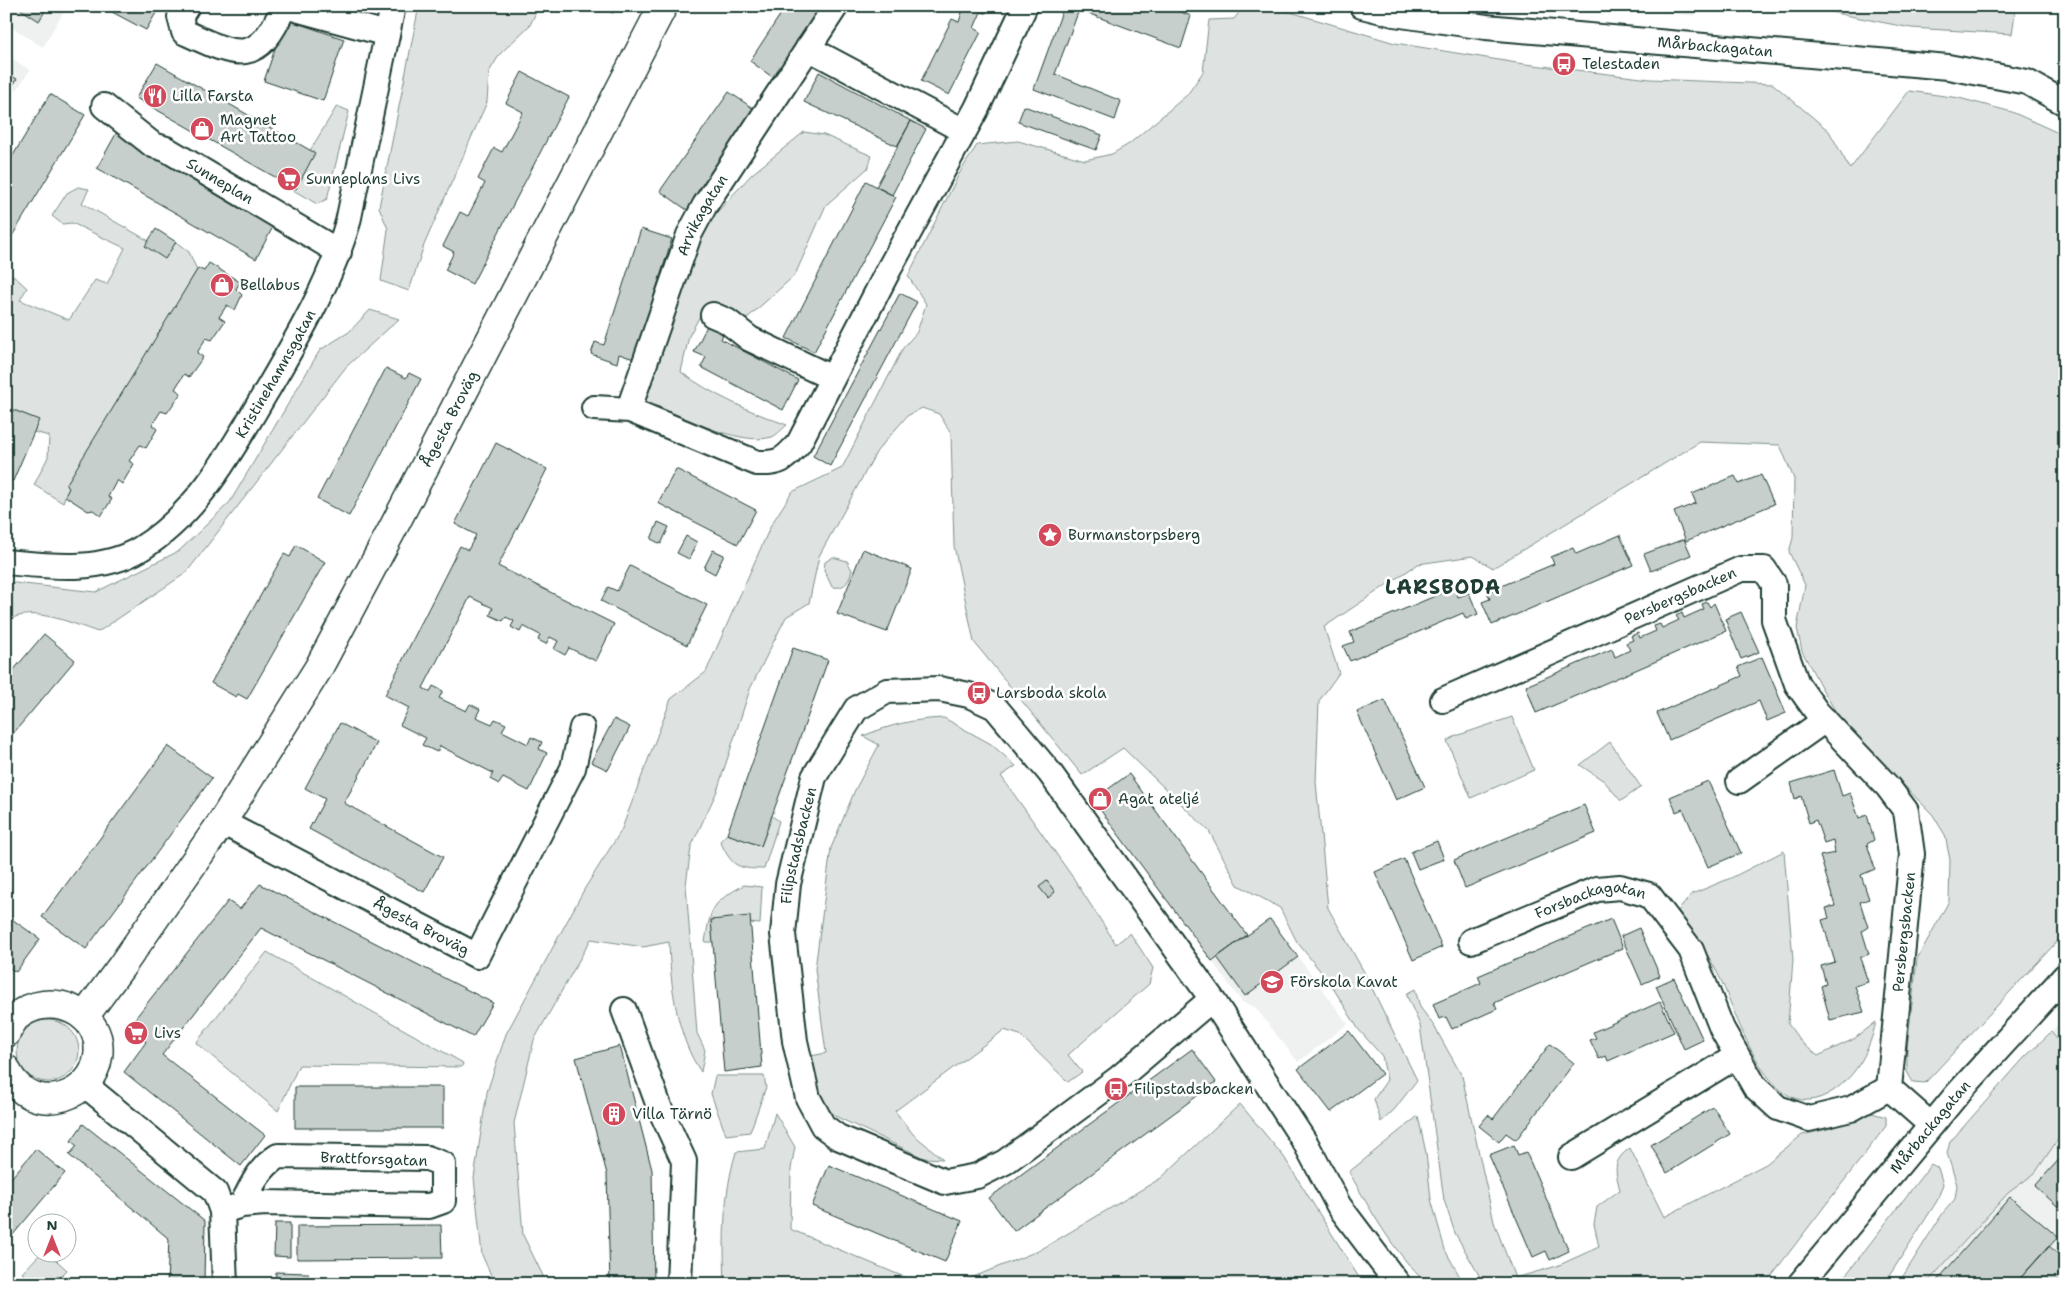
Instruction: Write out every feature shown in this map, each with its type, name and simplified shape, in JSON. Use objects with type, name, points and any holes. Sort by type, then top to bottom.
[{"type":"main road","name":"Ågesta Broväg","points":[[84,1017],[222,822],[291,714],[344,623],[663,6]]},
{"type":"main road","points":[[9,1022],[34,1006],[51,1004],[70,1008],[84,1017],[96,1037],[98,1057],[91,1076],[79,1090],[60,1099],[40,1099],[11,1088]]},
{"type":"street","points":[[187,6],[180,17],[184,32],[218,48],[249,52],[264,43],[284,6],[387,34]]},
{"type":"street","name":"Kristinehamnsgatan","points":[[6,562],[64,567],[105,562],[140,549],[177,520],[222,466],[304,327],[339,252],[348,222],[393,6]]},
{"type":"street","name":"Arvikagatan","points":[[632,400],[688,235],[705,205],[836,6]]},
{"type":"street","points":[[594,408],[630,410],[757,463],[772,464],[785,459],[799,443],[964,131],[1025,6]]},
{"type":"street","name":"Mårbackagatan","points":[[1362,6],[1394,14],[1486,27],[1948,67],[2027,82],[2065,102]]},
{"type":"street","points":[[808,48],[964,131]]},
{"type":"street","name":"Sunneplan","points":[[104,106],[153,145],[166,150],[339,252]]},
{"type":"street","points":[[713,315],[727,321],[750,339],[832,378]]},
{"type":"street","name":"Persbergsbacken","points":[[1443,700],[1741,569],[1764,569],[1774,584],[1774,620],[1797,684],[1825,720],[1888,787],[1906,811],[1912,854],[1889,1088]]},
{"type":"street","name":"Filipstadsbacken","points":[[1212,999],[1119,1078],[1005,1162],[977,1176],[945,1182],[838,1137],[823,1126],[808,1098],[796,1041],[783,934],[785,902],[814,777],[856,709],[887,691],[913,689],[939,689],[970,695],[995,707],[1050,773],[1212,999],[1306,1144],[1339,1206],[1398,1284]]},
{"type":"street","points":[[1739,781],[1825,720]]},
{"type":"street","name":"Ågesta Broväg","points":[[222,822],[477,956],[573,768],[582,728]]},
{"type":"street","name":"Forsbackagatan","points":[[1471,941],[1597,889],[1620,887],[1649,896],[1691,950],[1722,1029],[1755,1087],[1778,1108],[1809,1119],[1851,1109],[1889,1088]]},
{"type":"street","name":"Mårbackagatan","points":[[1800,1284],[1932,1125],[2065,976]]},
{"type":"street","points":[[624,1010],[660,1109],[684,1161],[679,1284]]},
{"type":"street","points":[[1571,1157],[1737,1056]]},
{"type":"street","name":"Brattforsgatan","points":[[84,1084],[232,1208]]},
{"type":"street","points":[[1889,1088],[1932,1125]]},
{"type":"street","name":"Brattforsgatan","points":[[225,1284],[232,1208],[268,1162],[278,1156],[427,1158],[443,1164],[443,1202],[429,1206],[265,1203],[232,1208]]},
{"type":"shaded area","points":[[6,6],[67,6],[43,47],[6,24]]},
{"type":"shaded area","points":[[419,6],[539,6],[530,25],[500,54],[489,72],[487,102],[424,245],[409,291],[381,281],[388,229],[379,207]]},
{"type":"shaded area","points":[[1244,6],[1270,6],[1395,43],[1517,63],[1650,79],[1773,84],[1829,131],[1850,169],[1909,91],[1959,98],[2012,112],[2065,136],[2065,933],[1925,1083],[1913,1082],[1907,1072],[1907,1048],[1917,959],[1949,901],[1950,860],[1945,835],[1933,815],[1842,722],[1802,651],[1797,628],[1805,585],[1789,552],[1793,538],[1794,479],[1780,445],[1700,442],[1493,568],[1473,556],[1418,564],[1324,627],[1339,673],[1319,701],[1316,782],[1328,908],[1364,972],[1417,1080],[1394,1110],[1381,1122],[1374,1099],[1387,1080],[1382,1056],[1359,1030],[1330,983],[1297,942],[1280,908],[1238,885],[1209,831],[1123,748],[1082,775],[974,642],[954,546],[951,433],[939,414],[922,408],[907,416],[877,451],[819,556],[809,603],[786,617],[750,689],[717,791],[691,847],[686,885],[697,1033],[705,1050],[701,1072],[686,1043],[676,1010],[669,942],[643,947],[591,939],[534,1040],[514,1123],[523,1235],[547,1284],[495,1284],[482,1255],[474,1178],[487,1092],[506,1034],[585,888],[621,831],[671,699],[706,672],[771,525],[792,492],[842,468],[903,348],[917,332],[926,304],[908,276],[959,174],[977,145],[1018,141],[1085,160],[1112,154],[1129,144],[1187,95],[1203,72],[1209,20],[1234,19]]},
{"type":"shaded area","name":"Telestaden","points":[[1616,6],[1696,6],[1695,16]]},
{"type":"shaded area","points":[[1799,6],[2016,6],[2012,34],[1911,28]]},
{"type":"shaded area","points":[[6,55],[30,70],[6,106]]},
{"type":"shaded area","points":[[337,106],[349,111],[327,199],[317,204],[288,187]]},
{"type":"shaded area","points":[[804,132],[824,135],[872,156],[868,168],[826,205],[795,275],[744,321],[714,310],[701,314],[689,336],[681,372],[732,402],[787,425],[772,437],[758,439],[742,437],[707,427],[643,400],[697,234],[752,174]]},
{"type":"shaded area","points":[[78,187],[89,189],[82,203],[149,241],[165,258],[176,242],[189,252],[197,270],[65,496],[63,503],[34,485],[48,457],[49,436],[34,432],[38,420],[6,407],[6,286],[13,275],[27,288],[20,300],[69,320],[95,280],[107,284],[125,248],[72,223],[62,224],[52,216],[67,193]]},
{"type":"shaded area","points":[[370,310],[399,319],[346,367],[186,573],[98,632],[64,620],[40,615],[28,615],[6,621],[6,582],[96,592],[179,551],[230,502],[320,350],[349,332]]},
{"type":"shaded area","points":[[833,557],[847,561],[852,570],[846,584],[840,587],[832,587],[824,570],[825,562]]},
{"type":"shaded area","points":[[1512,717],[1534,770],[1471,798],[1447,741],[1456,736]]},
{"type":"shaded area","points":[[944,718],[991,744],[1016,766],[1001,776],[1074,879],[1116,944],[1130,933],[1153,968],[1149,984],[1068,1055],[1082,1072],[1068,1082],[1020,1035],[1004,1030],[895,1111],[913,1134],[943,1159],[924,1158],[837,1117],[816,1098],[806,1057],[826,1053],[815,969],[831,848],[855,790],[879,745],[863,736],[902,723]]},
{"type":"shaded area","points":[[1610,742],[1641,787],[1621,801],[1604,781],[1580,765]]},
{"type":"shaded area","points":[[772,816],[779,821],[764,869],[741,867],[732,861],[720,841],[727,834],[761,846]]},
{"type":"shaded area","points":[[1784,851],[1793,960],[1788,1024],[1802,1043],[1818,1056],[1854,1039],[1876,1022],[1870,1043],[1856,1069],[1833,1091],[1811,1100],[1791,1097],[1774,1084],[1759,1064],[1715,967],[1678,911],[1692,894],[1731,878]]},
{"type":"shaded area","points":[[744,885],[762,887],[760,924],[711,920],[713,942],[705,942],[709,920],[719,901]]},
{"type":"shaded area","name":"Förskola Kavat","points":[[1270,919],[1348,1024],[1298,1062],[1255,1007],[1242,1002],[1212,961]]},
{"type":"shaded area","points":[[267,952],[463,1063],[462,1067],[299,1065],[278,1111],[196,1043]]},
{"type":"shaded area","points":[[1415,989],[1420,1007],[1434,1026],[1462,1076],[1494,1222],[1515,1278],[1557,1266],[1599,1247],[1594,1224],[1597,1207],[1620,1190],[1616,1166],[1620,1157],[1630,1148],[1664,1217],[1766,1164],[1802,1135],[1828,1129],[1872,1113],[1886,1117],[1886,1126],[1765,1284],[1484,1284],[1455,1233],[1444,1200],[1420,1025],[1406,994]]},
{"type":"shaded area","points":[[2065,1017],[2065,1048],[2051,1032]]},
{"type":"shaded area","points":[[48,1020],[65,1025],[70,1029],[74,1034],[79,1051],[74,1068],[70,1073],[65,1077],[48,1082],[31,1077],[26,1073],[22,1068],[17,1051],[22,1034],[26,1029],[31,1025]]},
{"type":"shaded area","points":[[2051,1032],[2065,1048],[2065,1129],[2035,1173],[2008,1193],[1926,1284],[1898,1284],[1943,1213],[1955,1199],[1957,1185],[1947,1153],[1950,1142],[2024,1058]]},
{"type":"shaded area","points":[[715,1076],[764,1076],[766,1087],[750,1132],[726,1135],[711,1094]]},
{"type":"shaded area","points":[[1240,1104],[1284,1157],[1363,1284],[956,1284],[1040,1250],[1161,1178]]},
{"type":"shaded area","points":[[775,1113],[795,1147],[791,1169],[790,1229],[921,1284],[725,1284],[726,1201],[736,1152],[765,1149]]},
{"type":"shaded area","points":[[1418,1116],[1426,1153],[1431,1199],[1445,1250],[1464,1284],[1427,1284],[1393,1245],[1349,1172]]},
{"type":"shaded area","points":[[2065,1129],[2065,1284],[1926,1284],[2008,1193],[2035,1173]]},
{"type":"shaded area","points":[[1931,1164],[1938,1168],[1943,1184],[1937,1201],[1884,1284],[1839,1284]]},
{"type":"shaded area","points":[[32,1262],[58,1262],[67,1270],[53,1284],[33,1284],[22,1273]]},
{"type":"building","points":[[16,6],[48,6],[39,21]]},
{"type":"building","points":[[115,6],[160,6],[146,30],[112,12]]},
{"type":"building","points":[[600,6],[616,6],[613,13]]},
{"type":"building","points":[[786,6],[823,6],[775,79],[750,61]]},
{"type":"building","points":[[964,6],[989,6],[986,13],[981,12],[974,28],[981,32],[949,95],[921,81],[952,19],[959,22]]},
{"type":"building","points":[[1064,6],[1166,6],[1191,16],[1181,48],[1079,10],[1055,74],[1121,101],[1115,120],[1034,89]]},
{"type":"building","points":[[285,19],[344,39],[323,101],[264,81]]},
{"type":"building","points":[[157,63],[315,153],[296,189],[136,98]]},
{"type":"building","points":[[522,72],[569,97],[472,284],[445,270],[454,252],[443,246],[460,212],[468,216],[485,183],[478,179],[494,148],[502,152],[523,112],[506,103]]},
{"type":"building","points":[[819,72],[911,121],[897,146],[804,102]]},
{"type":"building","points":[[6,73],[17,79],[6,96]]},
{"type":"building","points":[[729,92],[754,109],[687,210],[660,191]]},
{"type":"building","points":[[50,94],[85,115],[6,246],[6,167]]},
{"type":"building","points":[[1024,106],[1102,135],[1096,150],[1018,122]]},
{"type":"building","points":[[911,121],[926,129],[892,195],[876,187]]},
{"type":"building","points":[[117,132],[275,223],[256,259],[97,168]]},
{"type":"building","points":[[866,181],[896,197],[814,352],[786,338]]},
{"type":"building","points":[[156,229],[176,242],[165,259],[145,246]]},
{"type":"building","points":[[641,229],[672,239],[634,359],[619,354],[617,363],[591,354],[595,342],[604,345]]},
{"type":"building","points":[[209,263],[240,282],[236,289],[242,295],[235,310],[227,305],[219,317],[225,321],[212,340],[206,338],[197,353],[203,357],[189,377],[184,374],[175,389],[181,393],[167,413],[161,411],[152,425],[157,429],[146,448],[140,445],[129,461],[134,464],[122,484],[117,480],[108,497],[112,499],[101,516],[93,510],[88,511],[65,496],[69,488],[66,485],[198,268],[204,271]]},
{"type":"building","points":[[900,293],[917,302],[830,466],[813,456]]},
{"type":"building","points":[[710,320],[726,328],[721,339],[798,380],[783,410],[701,367],[706,357],[694,352]]},
{"type":"building","points":[[386,368],[406,378],[409,373],[421,379],[349,516],[317,499]]},
{"type":"building","points":[[6,407],[39,420],[13,481],[6,478]]},
{"type":"building","points":[[496,443],[547,469],[498,566],[614,624],[596,661],[569,648],[565,655],[554,649],[558,641],[550,637],[546,644],[538,640],[540,635],[523,626],[520,632],[511,627],[514,621],[506,617],[503,621],[490,615],[493,608],[470,597],[423,688],[430,692],[433,686],[443,691],[439,698],[466,711],[470,704],[480,709],[476,717],[492,724],[495,719],[506,724],[502,731],[528,744],[531,737],[542,742],[539,749],[547,753],[529,791],[503,778],[499,784],[490,779],[493,773],[440,746],[437,752],[422,745],[426,738],[400,725],[409,708],[385,695],[460,546],[468,550],[476,535],[455,524]]},
{"type":"building","points":[[676,469],[756,510],[738,544],[658,503]]},
{"type":"building","points":[[1761,475],[1774,504],[1686,541],[1674,512],[1696,503],[1692,494],[1735,476],[1739,484]]},
{"type":"building","points":[[658,522],[669,527],[661,544],[651,539]]},
{"type":"building","points":[[1620,535],[1633,565],[1492,625],[1482,602],[1490,599],[1487,592],[1554,564],[1551,557],[1573,548],[1576,554]]},
{"type":"building","points":[[686,536],[697,542],[689,559],[677,553]]},
{"type":"building","points":[[1684,539],[1691,555],[1651,571],[1644,554]]},
{"type":"building","points":[[296,545],[325,562],[247,699],[238,694],[236,697],[211,683],[284,554],[290,557]]},
{"type":"building","points":[[863,549],[912,569],[887,632],[837,614]]},
{"type":"building","points":[[713,550],[724,555],[715,574],[704,568]]},
{"type":"building","points":[[630,566],[707,605],[687,645],[601,601],[608,587],[617,591]]},
{"type":"building","points":[[1454,588],[1458,597],[1469,593],[1478,614],[1466,619],[1463,613],[1350,661],[1343,646],[1354,642],[1350,632]]},
{"type":"building","points":[[1707,602],[1710,607],[1714,603],[1726,631],[1536,713],[1526,686],[1612,649],[1615,657],[1630,650],[1626,643],[1633,640],[1631,636],[1638,633],[1640,638],[1656,631],[1654,626],[1660,624],[1662,628],[1679,620],[1676,616],[1682,613],[1684,618],[1704,609],[1702,604]]},
{"type":"building","points":[[1741,612],[1759,652],[1741,659],[1725,619]]},
{"type":"building","points":[[44,634],[75,660],[6,742],[6,679]]},
{"type":"building","points":[[793,648],[828,660],[761,846],[727,834]]},
{"type":"building","points":[[1762,657],[1786,713],[1767,721],[1759,701],[1669,740],[1657,713],[1742,676],[1738,667]]},
{"type":"building","points":[[1385,700],[1425,787],[1396,800],[1357,712]]},
{"type":"building","points":[[614,719],[630,727],[608,770],[591,762]]},
{"type":"building","points":[[340,723],[377,743],[344,803],[443,857],[424,892],[309,829],[325,799],[305,788]]},
{"type":"building","points":[[168,746],[212,778],[86,949],[42,917]]},
{"type":"building","points":[[1834,770],[1842,796],[1850,793],[1859,818],[1867,815],[1874,840],[1867,844],[1875,869],[1861,875],[1869,899],[1860,902],[1868,927],[1862,931],[1869,954],[1860,958],[1868,982],[1855,986],[1864,1012],[1830,1020],[1821,986],[1826,984],[1821,966],[1835,962],[1822,920],[1829,918],[1826,908],[1835,906],[1820,856],[1835,853],[1833,840],[1824,843],[1816,820],[1809,823],[1801,796],[1795,799],[1791,783]]},
{"type":"building","points":[[1129,774],[1247,935],[1212,961],[1093,800]]},
{"type":"building","points":[[1708,781],[1741,853],[1708,867],[1683,809],[1676,812],[1670,797]]},
{"type":"building","points":[[1584,805],[1596,833],[1465,888],[1454,860]]},
{"type":"building","points":[[1437,841],[1444,859],[1418,869],[1411,852]]},
{"type":"building","points":[[1404,859],[1442,947],[1413,960],[1375,872]]},
{"type":"building","points":[[1047,881],[1055,892],[1048,898],[1039,887]]},
{"type":"building","points":[[260,884],[493,1003],[473,1037],[261,928],[162,1055],[265,1135],[241,1166],[124,1072],[146,1042],[129,1026],[228,901],[240,909]]},
{"type":"building","points":[[6,915],[40,939],[16,972],[6,966]]},
{"type":"building","points":[[750,916],[762,1067],[724,1072],[711,920]]},
{"type":"building","points":[[1270,919],[1298,957],[1245,996],[1217,957]]},
{"type":"building","points":[[1611,919],[1623,948],[1494,1003],[1497,1009],[1452,1029],[1446,1017],[1439,1019],[1433,1004],[1481,983],[1478,976]]},
{"type":"building","points":[[1639,928],[1660,976],[1642,984],[1621,936]]},
{"type":"building","points":[[1674,978],[1703,1040],[1684,1049],[1656,986]]},
{"type":"building","points":[[1660,1002],[1674,1032],[1608,1061],[1606,1056],[1599,1059],[1590,1040],[1596,1038],[1593,1032]]},
{"type":"building","points":[[1349,1031],[1382,1074],[1331,1112],[1298,1069]]},
{"type":"building","points":[[1550,1044],[1574,1063],[1516,1140],[1506,1133],[1499,1142],[1479,1126],[1488,1115],[1493,1119]]},
{"type":"building","name":"Villa Tärnö","points":[[620,1046],[652,1170],[654,1284],[610,1284],[607,1174],[576,1058]]},
{"type":"building","points":[[1192,1049],[1216,1082],[1014,1231],[989,1198]]},
{"type":"building","points":[[295,1087],[443,1087],[443,1128],[295,1128]]},
{"type":"building","points":[[1713,1107],[1730,1134],[1667,1173],[1651,1145]]},
{"type":"building","points":[[83,1124],[205,1221],[204,1284],[167,1284],[169,1239],[69,1155],[77,1146],[71,1141]]},
{"type":"building","points":[[1514,1145],[1518,1155],[1526,1152],[1569,1251],[1550,1260],[1546,1251],[1533,1257],[1489,1155]]},
{"type":"building","points":[[36,1149],[65,1173],[32,1212],[28,1212],[28,1217],[6,1243],[6,1184]]},
{"type":"building","points":[[2065,1153],[2065,1213],[2035,1186]]},
{"type":"building","points":[[829,1165],[962,1221],[945,1262],[812,1206]]},
{"type":"building","points":[[2010,1197],[2058,1237],[2015,1284],[1934,1284]]},
{"type":"building","points":[[275,1223],[290,1223],[290,1257],[274,1256]]},
{"type":"building","points":[[441,1225],[442,1258],[297,1259],[297,1226]]},
{"type":"building","points":[[2049,1246],[2065,1260],[2065,1284],[2015,1284]]},
{"type":"building","points":[[276,1272],[308,1273],[308,1284],[275,1284]]},
{"type":"place","name":"Telestaden","points":[[1564,64]]},
{"type":"place","name":"Lilla Farsta","points":[[155,96]]},
{"type":"place","name":"Magnet Art Tattoo","points":[[202,129]]},
{"type":"place","name":"Sunneplans Livs","points":[[289,179]]},
{"type":"place","name":"Bellabus","points":[[222,285]]},
{"type":"place","name":"Burmanstorpsberg","points":[[1050,535]]},
{"type":"place","name":"Larsboda skola","points":[[979,693]]},
{"type":"place","name":"Agat ateljé","points":[[1100,799]]},
{"type":"place","name":"Förskola Kavat","points":[[1272,982]]},
{"type":"place","name":"Livs","points":[[136,1033]]},
{"type":"place","name":"Filipstadsbacken","points":[[1116,1089]]},
{"type":"place","name":"Villa Tärnö","points":[[614,1114]]},
{"type":"district","name":"LARSBODA","points":[[1443,587]]}]
